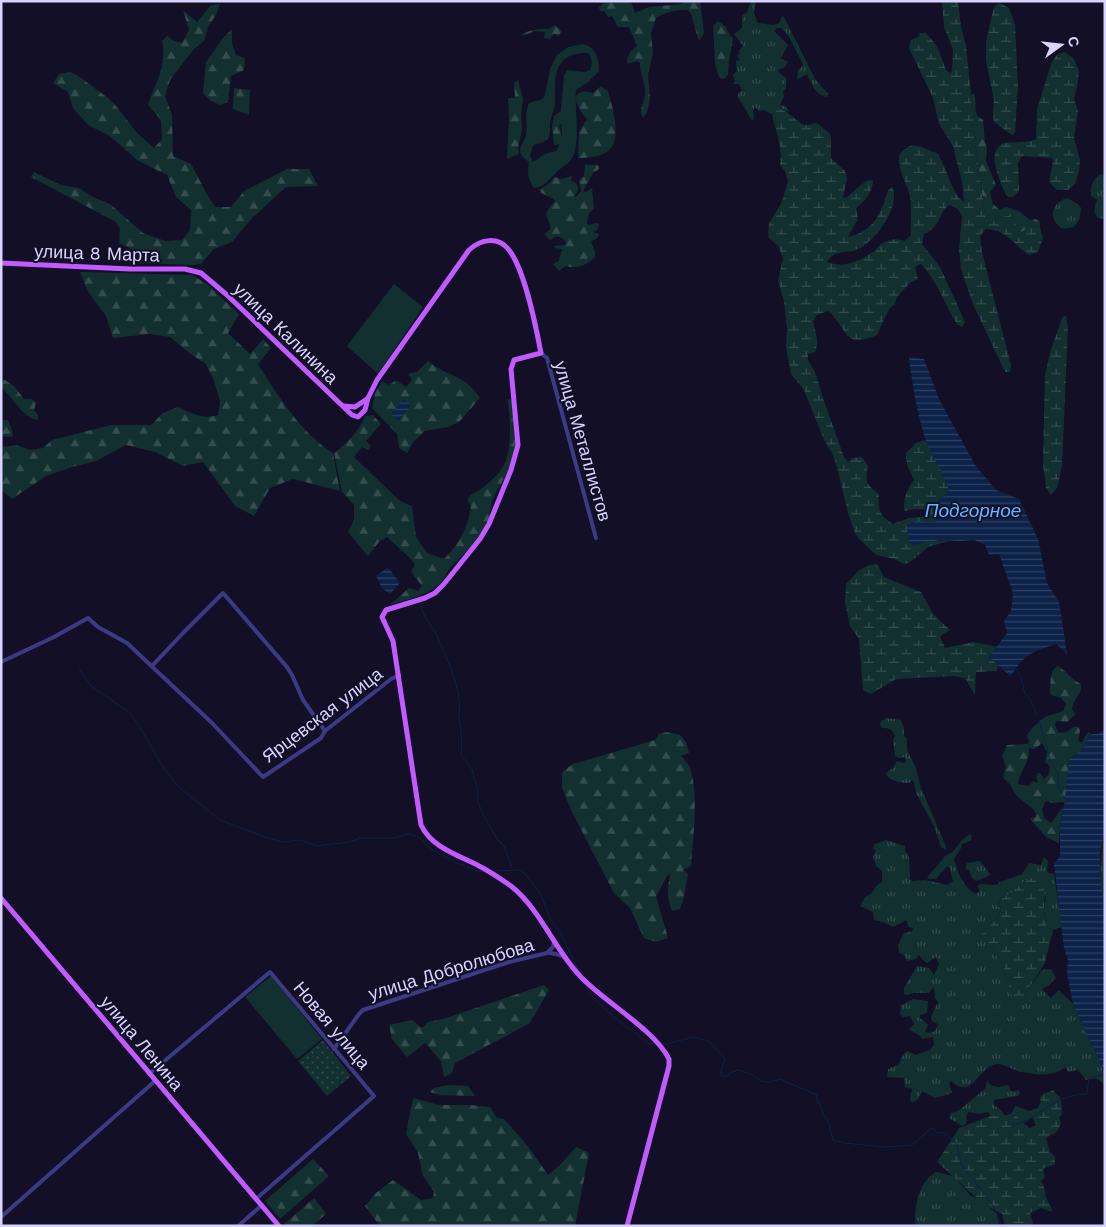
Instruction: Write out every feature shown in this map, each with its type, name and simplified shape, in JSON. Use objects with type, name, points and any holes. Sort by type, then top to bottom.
[{"type":"main road","points":[[366,402],[350,410],[355,417],[363,414],[366,402],[377,380],[473,246],[486,240],[500,242],[509,249],[532,312],[541,353],[514,360],[510,369],[518,445],[510,470],[489,524],[480,539],[444,584],[435,593],[425,598],[386,610],[382,617],[393,641],[421,825],[424,831],[435,842],[481,867],[512,887],[541,919],[567,960],[580,976],[649,1035],[669,1059],[669,1066],[627,1226]]},
{"type":"main road","name":"улица 8 Марта","points":[[1,263],[193,270]]},
{"type":"main road","name":"улица Калинина","points":[[193,270],[209,278],[341,405],[350,410]]},
{"type":"main road","name":"улица Ленина","points":[[1,898],[279,1226]]},
{"type":"street","name":"улица Металлистов","points":[[541,353],[547,358],[596,538]]},
{"type":"street","points":[[1,662],[54,637],[88,618],[98,628],[127,643],[152,666],[223,594],[287,667],[303,700],[325,731]]},
{"type":"street","name":"Ярцевская улица","points":[[152,666],[212,723],[263,777],[321,738],[325,731],[391,679],[398,676]]},
{"type":"street","name":"улица Добролюбова","points":[[334,1049],[363,1010],[509,962],[547,953],[553,947],[553,938]]},
{"type":"street","points":[[547,953],[556,954],[567,960]]},
{"type":"street","name":"Новая улица","points":[[149,1074],[270,972],[374,1096],[256,1199]]},
{"type":"street","points":[[1,1217],[155,1081]]},
{"type":"street","points":[[238,1226],[262,1205]]},
{"type":"green space","points":[[589,1],[629,1],[635,13],[649,7],[700,1],[704,33],[700,40],[688,10],[671,12],[656,18],[651,33],[653,54],[648,74],[650,99],[647,112],[643,118],[641,109],[645,91],[640,63],[637,61],[628,64],[627,60],[630,52],[637,46],[629,27],[618,27],[612,16],[608,17],[604,11],[600,11],[599,7],[604,3]]},
{"type":"green space","points":[[751,1],[756,2],[754,13],[758,23],[773,25],[779,23],[782,16],[784,17],[815,79],[828,94],[827,97],[817,91],[807,74],[797,80],[798,71],[803,65],[802,62],[789,37],[782,28],[777,28],[774,31],[788,45],[781,58],[788,62],[785,67],[778,70],[786,78],[786,88],[780,105],[785,106],[789,111],[771,114],[764,110],[759,111],[755,107],[753,111],[754,119],[752,120],[748,115],[738,98],[738,94],[742,90],[739,84],[733,84],[735,81],[733,75],[737,71],[736,61],[740,60],[737,56],[740,53],[738,52],[743,46],[734,34],[742,28],[742,15],[747,12]]},
{"type":"green space","points":[[942,1],[958,1],[961,27],[966,45],[970,100],[975,113],[973,128],[986,222],[991,223],[1004,216],[1011,216],[1018,218],[1013,235],[1024,231],[1029,225],[1040,227],[1043,238],[1038,252],[1029,255],[1000,232],[986,229],[980,236],[982,252],[1011,365],[1010,372],[1005,372],[973,304],[961,269],[959,250],[962,216],[958,209],[949,205],[934,228],[924,234],[922,244],[940,267],[965,322],[962,327],[956,323],[936,285],[921,264],[915,267],[918,279],[910,283],[897,297],[877,335],[857,340],[851,338],[846,335],[828,311],[817,315],[813,321],[817,344],[815,352],[808,354],[808,360],[815,372],[844,457],[848,462],[852,458],[862,457],[868,466],[867,483],[879,494],[879,509],[882,515],[893,524],[909,518],[930,516],[929,510],[916,509],[904,511],[906,495],[914,480],[907,465],[906,453],[916,443],[925,440],[946,478],[949,491],[937,502],[938,513],[935,522],[917,521],[907,525],[909,541],[949,541],[928,547],[909,563],[904,564],[894,559],[876,555],[855,533],[832,453],[824,440],[804,390],[791,374],[786,347],[787,329],[784,301],[778,281],[783,258],[778,246],[769,238],[768,233],[769,223],[781,204],[788,181],[785,171],[780,165],[780,144],[772,113],[775,109],[784,111],[805,125],[817,123],[829,133],[831,136],[831,158],[845,171],[847,179],[843,197],[845,198],[869,180],[873,180],[868,196],[856,208],[858,219],[848,237],[870,226],[879,214],[888,190],[893,188],[894,196],[890,213],[874,236],[862,247],[838,253],[827,262],[833,264],[850,263],[873,252],[887,241],[905,241],[911,235],[911,201],[900,168],[899,159],[906,148],[912,146],[922,147],[937,153],[952,186],[964,202],[962,182],[953,146],[939,124],[933,98],[909,48],[911,40],[918,37],[920,33],[926,33],[937,46],[946,70],[950,73],[952,71],[953,50],[944,27]]},
{"type":"green space","points":[[1000,3],[1009,8],[1015,24],[1018,87],[1015,132],[1013,136],[994,122],[994,100],[986,61],[986,42],[993,10]]},
{"type":"green space","points":[[220,4],[216,15],[208,27],[204,41],[194,49],[170,80],[165,96],[172,115],[173,156],[191,164],[215,207],[231,207],[244,191],[287,169],[309,169],[318,186],[286,187],[252,218],[232,242],[214,249],[201,264],[138,263],[138,252],[119,243],[120,229],[116,222],[31,177],[34,172],[61,185],[79,188],[93,197],[110,204],[143,233],[165,241],[182,240],[190,230],[191,210],[176,197],[167,175],[137,160],[110,136],[88,125],[73,108],[68,92],[53,83],[59,74],[70,72],[77,75],[108,98],[137,133],[154,148],[162,139],[161,120],[148,105],[162,66],[162,41],[167,36],[174,41],[182,43],[189,30],[183,10],[197,22],[211,5]]},
{"type":"green space","points":[[718,21],[726,27],[733,38],[728,75],[724,79],[719,77],[715,64],[713,26]]},
{"type":"green space","points":[[555,25],[562,31],[559,36],[554,34],[550,39],[544,38],[545,32],[535,31],[523,36],[522,34],[529,31],[549,29]]},
{"type":"green space","points":[[232,29],[232,43],[236,55],[245,58],[244,70],[231,76],[228,102],[220,105],[211,101],[203,93],[206,62]]},
{"type":"green space","points":[[583,44],[591,48],[597,58],[599,71],[576,90],[577,136],[571,160],[546,183],[534,188],[528,176],[529,162],[520,152],[526,135],[526,115],[529,103],[543,99],[550,69],[557,55],[568,47]],"holes":[[[588,53],[592,61],[590,70],[584,72],[567,70],[564,75],[561,108],[562,140],[556,151],[545,154],[533,162],[530,156],[533,145],[543,142],[550,135],[550,124],[555,103],[556,76],[561,63],[573,55]]]},
{"type":"green space","points":[[1065,52],[1074,59],[1079,71],[1074,98],[1078,111],[1074,138],[1080,160],[1075,184],[1068,190],[1057,190],[1049,182],[1052,158],[1025,156],[1021,157],[1018,163],[1019,191],[1013,197],[1008,197],[996,169],[995,152],[1003,143],[1025,142],[1036,139],[1037,109],[1051,64],[1056,56]]},
{"type":"green space","points":[[518,80],[523,99],[519,154],[507,159],[508,98],[515,98],[514,83]]},
{"type":"green space","points":[[601,86],[608,91],[612,105],[616,131],[615,139],[612,146],[605,153],[594,157],[578,158],[579,132],[587,119],[581,112],[575,98],[583,92],[593,93]]},
{"type":"green space","points":[[234,88],[250,90],[249,115],[233,109]]},
{"type":"green space","points":[[971,94],[974,94],[975,97],[977,115],[983,120],[987,149],[986,161],[996,185],[990,192],[993,204],[1000,210],[1006,207],[1019,211],[1030,220],[1036,219],[1040,222],[1040,227],[1029,225],[1024,231],[1013,235],[1017,219],[1014,217],[1004,217],[991,223],[986,222],[973,128],[975,113],[970,100]]},
{"type":"green space","points":[[565,108],[567,124],[559,126],[564,144],[554,145],[552,126],[554,116]]},
{"type":"green space","points":[[585,165],[598,165],[599,169],[593,173],[583,191],[586,192],[592,188],[594,209],[589,213],[587,223],[589,225],[599,224],[598,229],[593,232],[599,234],[591,242],[595,251],[595,257],[582,266],[566,266],[559,271],[553,264],[559,261],[562,249],[555,248],[554,246],[565,245],[566,242],[557,236],[550,240],[544,234],[550,230],[546,214],[555,201],[539,190],[550,183],[554,177],[561,179],[572,176],[571,181],[576,183],[578,187],[578,191],[574,196],[576,197],[581,191],[579,180],[584,176]]},
{"type":"green space","points":[[1100,174],[1105,175],[1105,219],[1096,216],[1095,205],[1097,200],[1091,196],[1092,184]]},
{"type":"green space","points":[[1067,198],[1078,204],[1081,208],[1080,218],[1074,227],[1063,229],[1055,221],[1053,212],[1061,200]]},
{"type":"green space","points":[[80,272],[192,275],[207,284],[239,314],[228,333],[250,354],[263,339],[271,348],[258,364],[282,401],[300,424],[310,435],[333,453],[340,491],[293,479],[270,488],[254,516],[235,506],[203,462],[183,466],[155,452],[126,445],[96,461],[46,476],[12,499],[1,490],[1,447],[16,445],[30,450],[43,448],[52,440],[111,425],[151,425],[163,413],[178,407],[207,417],[218,415],[220,401],[206,364],[170,337],[150,334],[113,338],[106,316],[87,290]]},
{"type":"green space","points":[[394,284],[423,307],[378,374],[347,346]]},
{"type":"green space","points":[[1063,316],[1066,316],[1068,327],[1062,466],[1057,488],[1051,495],[1046,488],[1043,464],[1045,375],[1050,352]]},
{"type":"green space","points":[[428,361],[468,384],[480,398],[459,422],[448,427],[425,431],[414,441],[407,453],[399,448],[397,434],[372,408],[375,393],[382,381],[389,385],[396,380],[406,387],[412,380],[408,374],[417,372]]},
{"type":"green space","points":[[1,380],[5,380],[15,387],[24,399],[31,399],[36,402],[34,411],[38,415],[38,420],[22,411],[2,388]]},
{"type":"green space","points":[[507,399],[512,400],[517,434],[516,452],[509,471],[493,497],[488,520],[483,530],[450,568],[441,583],[421,595],[391,604],[409,588],[418,591],[422,586],[411,572],[415,564],[387,537],[379,542],[368,556],[348,532],[354,520],[354,505],[342,492],[334,453],[352,436],[365,416],[373,415],[381,424],[366,441],[371,446],[368,450],[362,447],[354,457],[400,501],[412,506],[416,537],[427,553],[444,559],[459,541],[468,521],[471,506],[467,500],[496,476],[507,459],[510,433]]},
{"type":"green space","points":[[1,420],[8,420],[13,437],[1,436]]},
{"type":"green space","points":[[877,564],[884,577],[921,592],[934,615],[950,630],[940,636],[945,648],[973,642],[997,647],[989,657],[998,664],[997,671],[976,672],[975,695],[965,678],[954,676],[896,679],[871,694],[863,690],[859,639],[850,626],[845,603],[846,584],[858,571],[869,565]]},
{"type":"green space","points":[[1058,666],[1081,684],[1072,710],[1076,714],[1067,722],[1056,721],[1055,725],[1058,732],[1065,732],[1073,727],[1078,727],[1080,730],[1078,741],[1082,742],[1088,732],[1091,734],[1081,751],[1069,760],[1065,802],[1052,803],[1046,801],[1042,809],[1044,818],[1051,823],[1063,807],[1059,843],[1046,837],[1031,820],[1031,818],[1036,817],[1036,813],[1018,797],[1009,783],[1003,778],[1006,767],[1002,756],[1007,745],[1027,744],[1029,742],[1027,735],[1033,727],[1045,717],[1063,711],[1066,704],[1061,698],[1051,695],[1050,692],[1051,677]],"holes":[[[1042,743],[1047,752],[1045,762],[1050,766],[1049,774],[1044,779],[1038,773],[1036,776],[1038,783],[1033,781],[1029,786],[1018,784],[1028,758],[1029,748],[1035,749]]]},
{"type":"green space","points":[[886,718],[901,720],[904,736],[907,739],[907,750],[916,768],[921,788],[946,850],[941,847],[934,826],[916,793],[914,782],[912,780],[909,783],[899,782],[890,779],[886,775],[897,761],[905,763],[906,760],[905,757],[899,758],[895,756],[893,740],[895,736],[890,729],[882,728],[880,724]]},
{"type":"green space","points":[[667,732],[680,735],[686,742],[689,753],[681,756],[689,766],[693,778],[695,803],[694,830],[691,866],[683,870],[688,874],[680,909],[672,911],[670,906],[668,892],[670,874],[665,879],[656,896],[668,938],[656,942],[644,938],[630,908],[614,893],[572,812],[562,788],[562,772],[573,764],[655,740],[659,734]]},
{"type":"green space","points":[[971,834],[972,840],[962,844],[954,859],[965,884],[976,894],[979,892],[979,884],[997,885],[1000,882],[1022,874],[1029,863],[1041,865],[1043,858],[1048,861],[1047,871],[1054,874],[1062,927],[1053,930],[1047,927],[1044,911],[1046,896],[1022,884],[1015,888],[1013,892],[1003,897],[996,905],[1001,908],[1000,912],[982,935],[1004,965],[1008,987],[1024,996],[1042,970],[1051,969],[1056,978],[1042,989],[1051,998],[1059,990],[1073,1004],[1101,1064],[1105,1084],[1095,1078],[1086,1080],[1078,1070],[1068,1072],[1065,1067],[1055,1073],[1038,1074],[1021,1072],[999,1064],[992,1065],[986,1069],[971,1085],[966,1087],[959,1086],[951,1081],[949,1084],[952,1092],[949,1094],[935,1098],[922,1091],[918,1099],[912,1103],[910,1099],[912,1089],[905,1087],[904,1078],[887,1077],[888,1069],[899,1064],[907,1051],[916,1055],[930,1050],[934,1045],[933,1037],[922,1039],[909,1029],[914,1024],[910,1016],[903,1017],[900,1014],[901,1005],[913,999],[928,1001],[927,1013],[920,1015],[920,1018],[928,1025],[925,1032],[935,1031],[938,1024],[932,1021],[931,1017],[938,1002],[934,997],[933,987],[929,993],[907,995],[904,994],[904,988],[917,966],[929,968],[934,975],[939,964],[936,957],[927,963],[919,955],[916,959],[907,961],[904,955],[899,953],[898,945],[903,934],[912,931],[913,928],[909,927],[906,920],[896,926],[890,926],[874,920],[873,912],[860,906],[865,897],[872,893],[876,886],[882,882],[882,871],[876,866],[873,856],[876,851],[873,848],[875,844],[886,840],[905,846],[905,851],[909,857],[910,879],[912,881],[925,880],[948,885],[953,881],[950,868],[947,866],[936,879],[927,878],[945,856],[950,854],[966,836]]},
{"type":"green space","points":[[1105,835],[1105,916],[1100,875]]},
{"type":"green space","points":[[980,861],[990,874],[976,881],[972,878],[969,870],[965,869],[967,863]]},
{"type":"green space","points":[[1033,878],[1044,888],[1044,912],[1047,927],[1053,930],[1045,963],[1024,996],[1012,996],[1005,977],[1004,965],[982,935],[1000,912],[1000,906],[996,906],[1003,897],[1013,892],[1025,880]]},
{"type":"green space","points":[[271,976],[322,1039],[297,1059],[245,997]]},
{"type":"green space","points":[[544,985],[549,990],[530,1023],[455,1063],[452,1073],[444,1077],[441,1061],[425,1043],[407,1057],[392,1039],[389,1025],[412,1020],[422,1028],[428,1022],[443,1019]]},
{"type":"green space","points":[[323,1040],[351,1076],[327,1096],[298,1061]]},
{"type":"green space","points":[[987,1081],[992,1086],[1008,1085],[1011,1091],[1019,1090],[1020,1094],[1018,1096],[994,1100],[994,1105],[1005,1116],[1012,1113],[1015,1106],[1029,1111],[1038,1108],[1041,1101],[1056,1096],[1060,1097],[1026,1122],[1021,1123],[993,1120],[988,1112],[980,1114],[969,1112],[966,1124],[962,1126],[949,1118],[951,1113],[958,1111],[985,1089]]},
{"type":"green space","points":[[448,1085],[468,1086],[475,1096],[440,1095],[430,1092],[434,1088]]},
{"type":"green space","points":[[1053,1090],[1061,1100],[1062,1114],[1059,1118],[1061,1123],[1057,1132],[1046,1138],[1050,1152],[1055,1157],[1055,1164],[1043,1169],[1045,1177],[1041,1181],[1052,1212],[1041,1208],[1030,1213],[1033,1223],[1031,1226],[1005,1226],[1002,1214],[982,1203],[937,1162],[959,1128],[990,1116],[1015,1115],[1029,1128],[1036,1126],[1030,1112],[1038,1110],[1042,1106],[1040,1098],[1043,1094]]},
{"type":"green space","points":[[413,1098],[439,1105],[490,1107],[497,1118],[504,1119],[527,1145],[548,1175],[576,1147],[589,1153],[575,1226],[380,1226],[365,1206],[376,1193],[393,1180],[421,1200],[433,1198],[434,1192],[423,1176],[418,1153],[406,1134]]},
{"type":"green space","points":[[313,1159],[329,1176],[280,1219],[265,1201]]},
{"type":"green space","points":[[936,1172],[953,1176],[971,1196],[980,1199],[997,1214],[999,1226],[916,1226],[915,1211],[921,1188],[930,1176]]},
{"type":"green space","points":[[314,1198],[326,1214],[312,1226],[286,1226],[284,1224]]},
{"type":"water","name":"Подгорное","points":[[909,357],[924,359],[939,399],[975,465],[996,490],[1019,499],[1038,539],[1047,583],[1059,602],[1067,654],[1056,644],[1043,648],[1027,657],[1010,676],[989,657],[1007,633],[1004,621],[1011,611],[1013,593],[999,554],[989,555],[985,545],[974,540],[940,540],[913,545],[909,541],[907,525],[917,521],[935,522],[938,513],[937,502],[949,491],[925,438],[915,398]]},
{"type":"water","points":[[404,399],[411,406],[398,421],[391,414]]},
{"type":"water","points":[[388,567],[400,583],[390,594],[382,588],[376,576]]},
{"type":"water","points":[[1105,730],[1105,835],[1100,851],[1100,872],[1105,916],[1105,1079],[1101,1064],[1073,1004],[1067,974],[1068,960],[1064,948],[1054,864],[1060,856],[1060,824],[1065,800],[1069,760],[1081,751],[1091,734],[1097,734]]},
{"type":"waterway","points":[[421,604],[423,613],[438,638],[456,685],[462,745],[461,755],[472,769],[477,788],[478,802],[497,839],[504,846],[512,868]]},
{"type":"waterway","points":[[79,669],[92,687],[129,712],[140,727],[164,769],[179,787],[220,820],[267,838],[283,842],[300,840],[317,846],[350,842],[360,838],[394,838],[409,834],[419,837],[431,849],[457,863],[485,872]]},
{"type":"waterway","points":[[1017,669],[1025,694],[1031,701],[1037,715]]},
{"type":"waterway","points":[[1039,720],[1050,760],[1058,774],[1058,787],[1066,801]]},
{"type":"waterway","points":[[494,871],[520,870],[527,876],[541,895],[551,920],[561,934],[578,970]]},
{"type":"waterway","points":[[582,981],[595,999],[612,1016],[650,1044],[655,1043]]},
{"type":"waterway","points":[[661,1043],[667,1044],[693,1037],[709,1041],[725,1060],[721,1070],[722,1076],[726,1077],[732,1072],[739,1070],[761,1081],[769,1082],[780,1079],[817,1095],[817,1103],[820,1104],[823,1114],[828,1121],[833,1140],[885,1147],[912,1145],[933,1128],[937,1133],[943,1132],[957,1144],[961,1164],[994,1207],[1002,1226]]},
{"type":"waterway","points":[[1013,1125],[1021,1123],[1063,1099],[1087,1094],[1089,1078],[1105,1074]]}]
